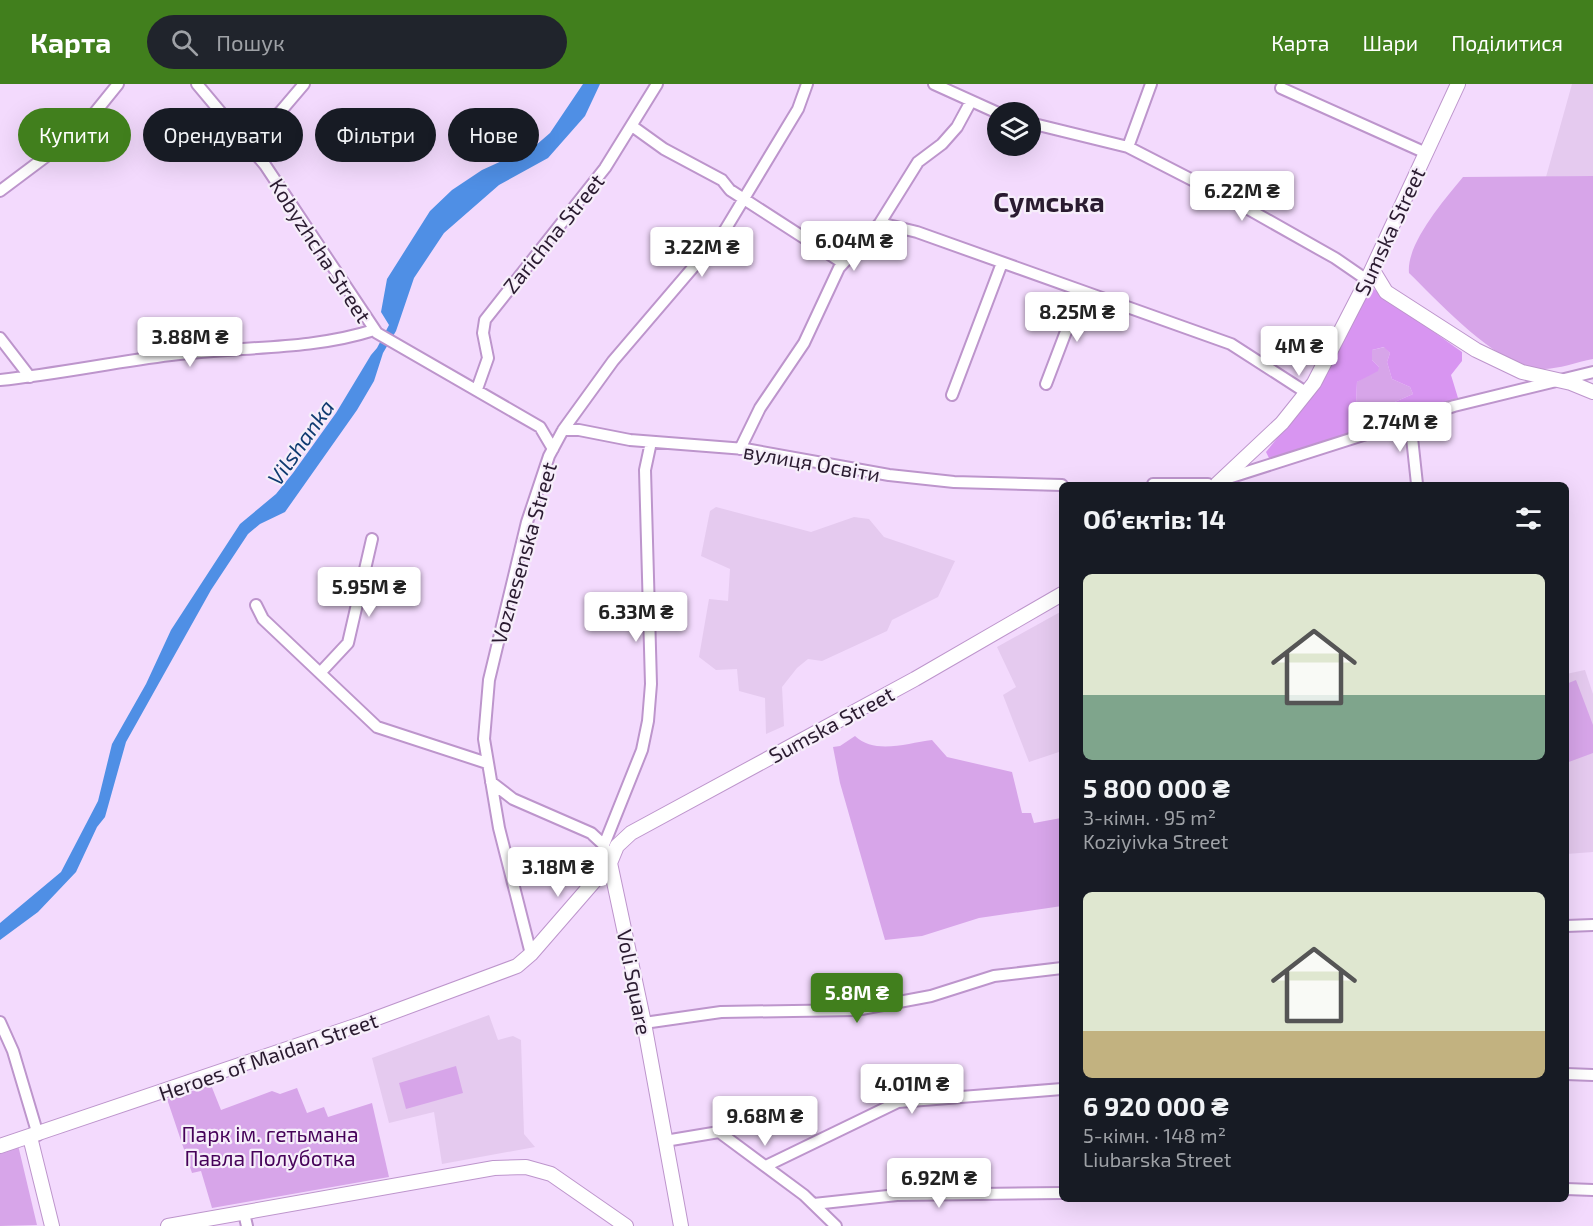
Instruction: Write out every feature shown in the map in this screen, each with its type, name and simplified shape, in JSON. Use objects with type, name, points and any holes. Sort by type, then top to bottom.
[{"type":"main road","name":"Sumska Street","points":[[1220,482],[1282,423],[1307,393],[1369,274],[1458,84]]},
{"type":"main road","points":[[1369,274],[1386,292],[1476,350],[1522,372],[1593,392]]},
{"type":"main road","name":"Sumska Street","points":[[610,863],[617,846],[639,827],[915,679],[1059,596]]},
{"type":"main road","points":[[531,954],[610,863]]},
{"type":"main road","name":"Voli Square","points":[[610,863],[644,1023],[679,1224]]},
{"type":"main road","name":"Heroes of Maidan Street","points":[[0,1146],[361,1024],[518,966],[531,954]]},
{"type":"main road","points":[[34,1136],[52,1226]]},
{"type":"main road","points":[[168,1226],[245,1219],[494,1168],[526,1167],[551,1174],[626,1226]]},
{"type":"street","points":[[0,191],[80,131],[118,84]]},
{"type":"street","name":"Kobyzhcha Street","points":[[197,84],[218,108]]},
{"type":"street","points":[[284,108],[304,84]]},
{"type":"street","name":"Zarichna Street","points":[[477,389],[488,358],[483,333],[485,320],[598,177],[657,84]]},
{"type":"street","name":"Voznesenska Street","points":[[531,954],[499,828],[484,739],[485,707],[500,628],[527,522],[553,449],[563,430],[574,418],[591,389],[725,230],[798,109],[807,84]]},
{"type":"street","points":[[934,84],[987,109]]},
{"type":"street","points":[[1128,147],[1150,84]]},
{"type":"street","name":"Sumska Street","points":[[1281,88],[1426,153]]},
{"type":"street","points":[[740,449],[760,408],[804,344],[820,303],[843,263],[880,223],[908,174],[957,127],[970,103]]},
{"type":"street","points":[[632,126],[664,149],[722,180],[730,190],[843,263]]},
{"type":"street","points":[[1041,126],[1128,147],[1369,274]]},
{"type":"street","name":"Kobyzhcha Street","points":[[261,162],[319,243],[375,331]]},
{"type":"street","points":[[880,223],[917,232],[1231,344],[1307,393]]},
{"type":"street","points":[[952,395],[1002,263]]},
{"type":"street","points":[[1046,384],[1081,292]]},
{"type":"street","points":[[0,380],[172,355],[330,340],[375,331],[540,427],[553,449]]},
{"type":"street","points":[[0,338],[30,377]]},
{"type":"street","name":"Sumska Street","points":[[1220,482],[1410,419],[1593,372]]},
{"type":"street","points":[[1410,419],[1417,482]]},
{"type":"street","name":"вулиця Освіти","points":[[563,430],[579,430],[651,442],[740,449],[899,476],[954,482],[1059,485]]},
{"type":"street","points":[[604,845],[642,750],[648,721],[651,684],[645,470],[651,442]]},
{"type":"street","points":[[320,673],[348,643],[372,539]]},
{"type":"street","points":[[256,605],[263,619],[377,727],[487,763]]},
{"type":"street","points":[[491,782],[513,799],[579,827],[604,845],[610,863]]},
{"type":"street","points":[[1569,926],[1593,925]]},
{"type":"street","points":[[644,1023],[721,1012],[856,1010],[931,996],[994,976],[1059,968]]},
{"type":"street","points":[[0,1022],[14,1051],[34,1136]]},
{"type":"street","points":[[1569,1074],[1593,1076]]},
{"type":"street","points":[[768,1165],[898,1102],[1059,1089]]},
{"type":"street","points":[[665,1141],[719,1132],[768,1165],[836,1226]]},
{"type":"street","points":[[1569,1189],[1593,1190]]},
{"type":"street","points":[[814,1204],[897,1195],[1059,1193]]},
{"type":"shaded area","points":[[1572,84],[1593,84],[1593,176],[1546,177]]},
{"type":"shaded area","points":[[1371,287],[1462,352],[1462,361],[1451,375],[1458,398],[1270,460],[1266,452],[1314,392]],"holes":[[[1384,347],[1390,353],[1387,362],[1392,379],[1410,387],[1413,394],[1381,408],[1377,405],[1359,408],[1356,404],[1357,382],[1378,371],[1379,367],[1372,360],[1372,350]]]},
{"type":"shaded area","points":[[716,507],[811,532],[854,517],[869,519],[884,537],[955,561],[938,597],[892,620],[887,631],[822,661],[808,659],[797,668],[782,687],[784,726],[766,734],[765,698],[739,691],[737,669],[716,670],[699,657],[709,599],[728,601],[730,569],[701,556],[710,511]]},
{"type":"shaded area","points":[[1059,613],[1059,752],[1029,762],[1003,695],[1016,687],[997,647]]},
{"type":"shaded area","points":[[1585,670],[1593,694],[1593,852],[1569,854],[1569,673]]},
{"type":"shaded area","points":[[489,1015],[498,1040],[513,1036],[521,1040],[524,1134],[535,1147],[442,1164],[434,1112],[389,1123],[372,1058]]},
{"type":"green space","points":[[1593,176],[1593,359],[1543,369],[1526,366],[1508,358],[1471,332],[1409,273],[1410,261],[1420,236],[1463,177]]},
{"type":"green space","points":[[1385,347],[1390,353],[1387,362],[1392,379],[1410,387],[1413,394],[1381,408],[1377,405],[1359,408],[1356,404],[1357,382],[1379,367],[1372,360],[1372,350]]},
{"type":"green space","points":[[1576,680],[1593,725],[1593,753],[1569,762],[1569,683]]},
{"type":"green space","points":[[855,736],[863,742],[882,746],[932,740],[947,757],[1012,772],[1022,813],[1031,813],[1034,823],[1059,818],[1059,906],[979,918],[922,936],[885,940],[840,783],[833,747],[840,746]]},
{"type":"green space","points":[[456,1066],[463,1093],[406,1109],[399,1083]]},
{"type":"green space","name":"Парк ім. гетьмана Павла Полуботка","points":[[211,1085],[221,1110],[272,1091],[280,1094],[297,1088],[307,1113],[324,1107],[328,1117],[372,1103],[389,1177],[212,1208],[201,1171],[192,1173],[167,1099]]},
{"type":"green space","points":[[18,1145],[37,1225],[0,1226],[0,1151]]},
{"type":"water","points":[[583,84],[600,84],[585,116],[548,158],[499,185],[444,233],[414,278],[396,331],[383,353],[374,381],[357,410],[285,512],[260,524],[248,534],[211,590],[126,742],[105,817],[97,827],[76,872],[38,912],[0,940],[0,923],[61,872],[98,801],[112,744],[146,684],[171,630],[240,524],[276,494],[293,473],[336,413],[377,348],[389,325],[381,312],[387,279],[430,211],[452,190],[482,170],[500,162],[539,162],[539,143],[550,133]]},
{"type":"district","name":"Сумська","points":[[1049,201]]},
{"type":"water label","name":"Vilshanka","points":[[300,442]]}]
